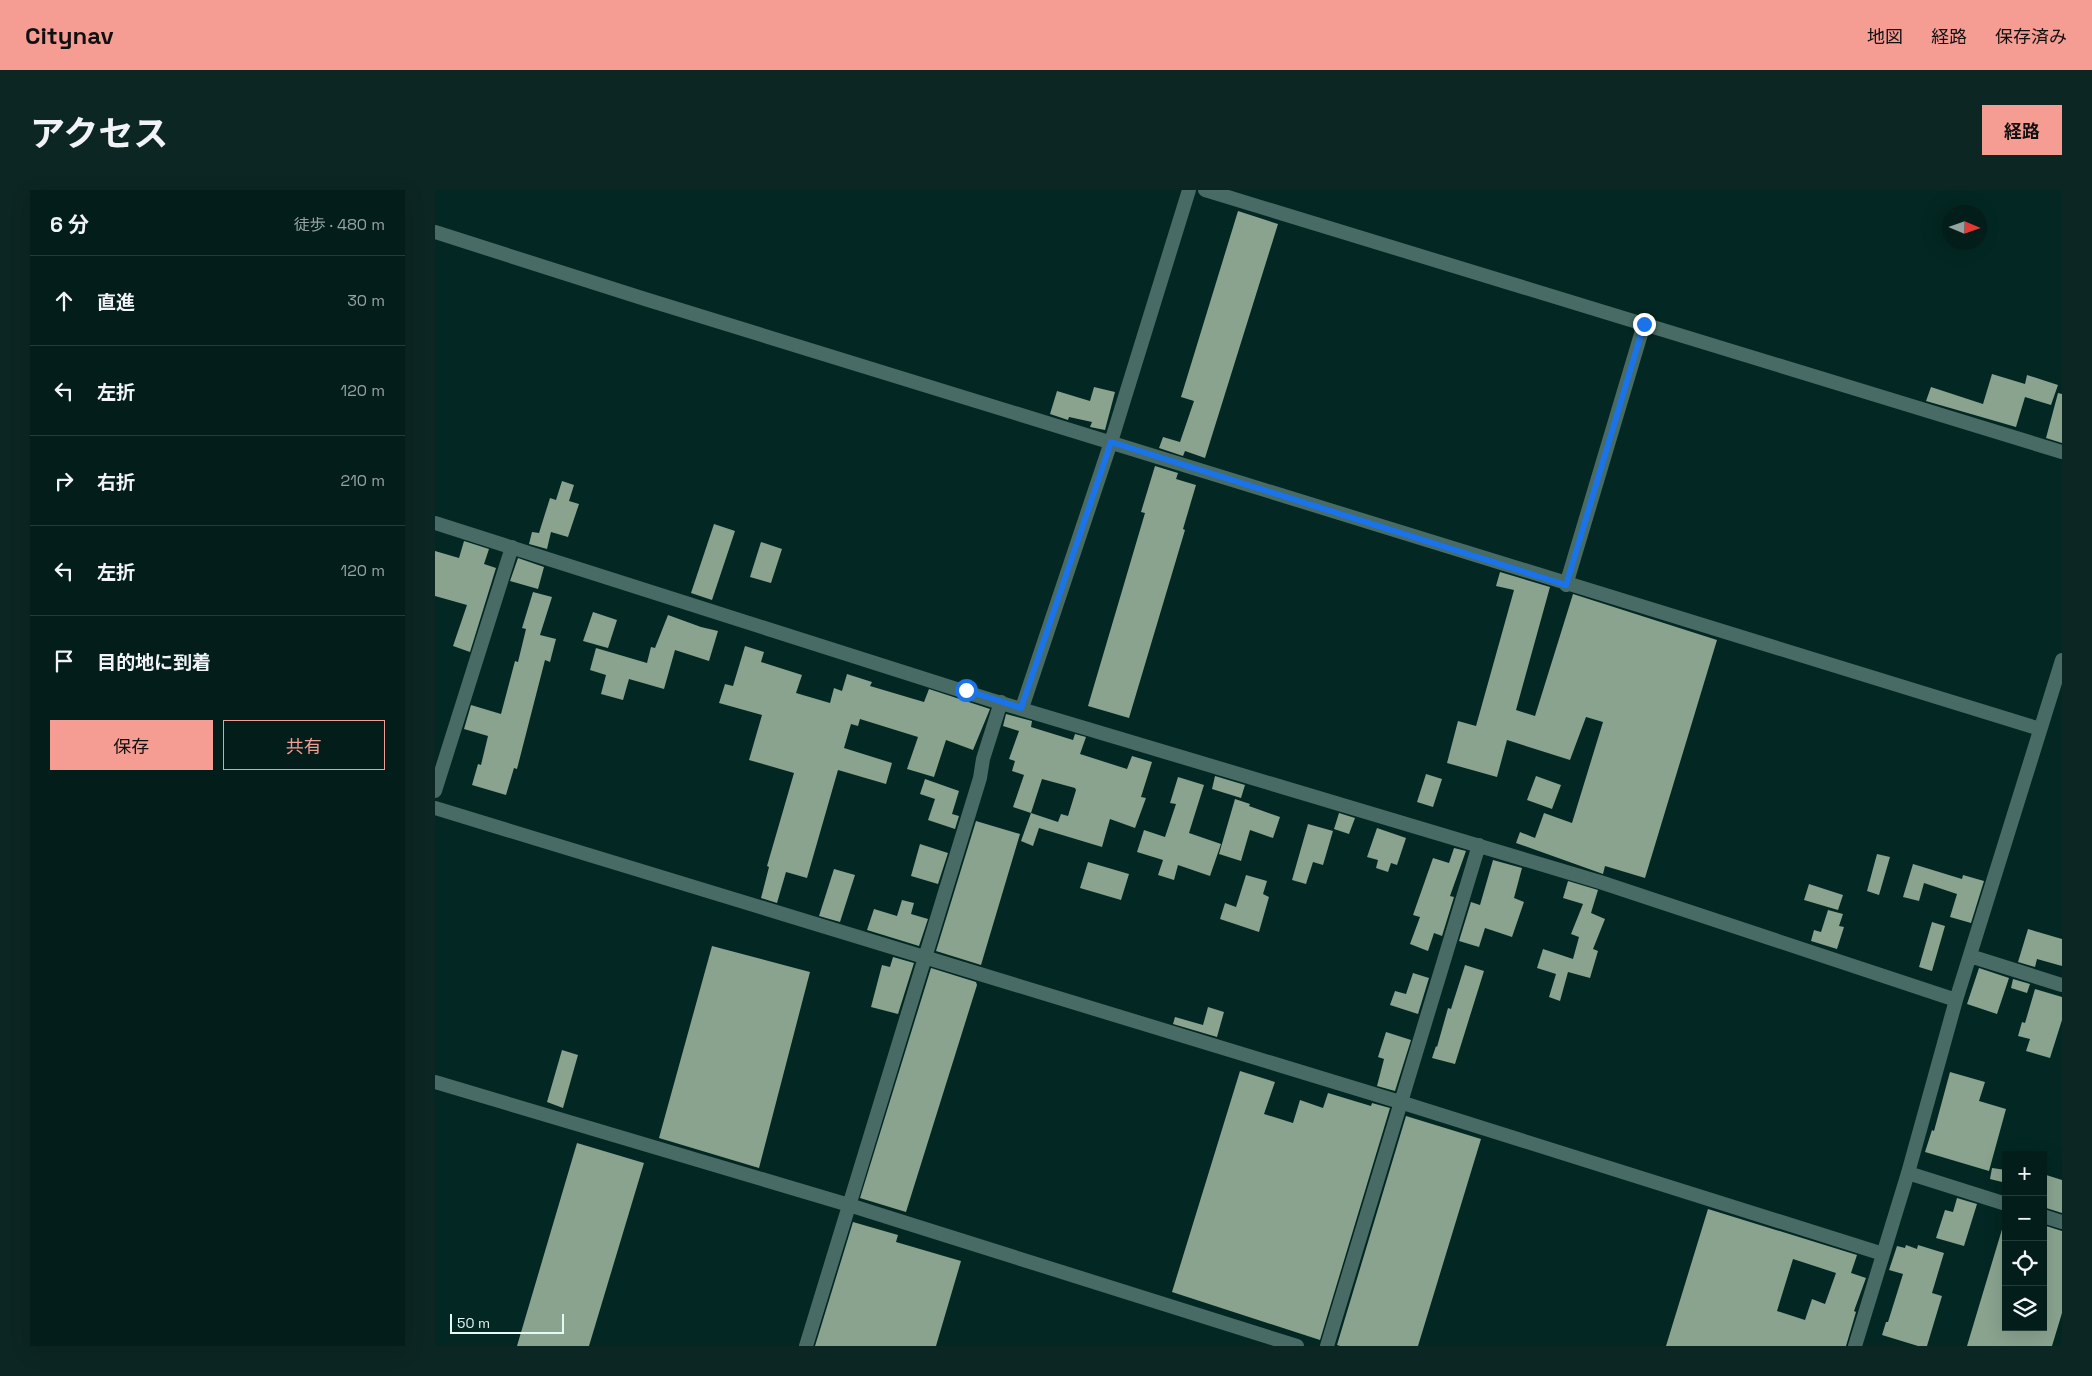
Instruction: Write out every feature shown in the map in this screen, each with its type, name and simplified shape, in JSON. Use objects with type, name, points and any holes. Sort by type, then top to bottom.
[{"type":"street","points":[[1021,708],[1111,442],[1189,190]]},
{"type":"street","points":[[1205,190],[2062,452]]},
{"type":"street","points":[[435,232],[654,302],[1111,442],[1566,585],[2040,729]]},
{"type":"street","points":[[1566,585],[1644,324]]},
{"type":"street","points":[[435,523],[1001,702],[1600,882],[1956,1000]]},
{"type":"street","points":[[435,791],[513,547]]},
{"type":"street","points":[[1855,1346],[1908,1173],[1956,1000],[2062,660]]},
{"type":"street","points":[[806,1346],[981,778],[983,759],[1001,702]]},
{"type":"street","points":[[435,808],[1400,1102],[1883,1254]]},
{"type":"street","points":[[1327,1346],[1479,845]]},
{"type":"street","points":[[1970,956],[2062,985]]},
{"type":"street","points":[[435,1082],[849,1205],[1297,1346]]},
{"type":"street","points":[[1908,1173],[2002,1203]]},
{"type":"street","points":[[2047,1217],[2062,1222]]},
{"type":"building","points":[[1238,211],[1278,224],[1205,458],[1185,451],[1183,456],[1159,448],[1163,437],[1180,442],[1194,401],[1181,397]]},
{"type":"building","points":[[1992,374],[2025,384],[2027,375],[2058,385],[2051,405],[2025,397],[2016,427],[1926,401],[1931,387],[1983,404]]},
{"type":"building","points":[[1094,387],[1115,392],[1105,430],[1090,427],[1092,422],[1069,417],[1068,420],[1050,414],[1057,391],[1090,401]]},
{"type":"building","points":[[2058,393],[2062,394],[2062,443],[2046,438]]},
{"type":"building","points":[[1155,466],[1178,473],[1176,479],[1196,485],[1183,529],[1185,530],[1129,718],[1088,706],[1145,513],[1141,512]]},
{"type":"building","points":[[562,481],[574,485],[569,501],[579,504],[568,537],[551,532],[547,549],[529,544],[532,532],[539,533],[550,498],[556,500]]},
{"type":"building","points":[[714,524],[735,531],[712,600],[691,593]]},
{"type":"building","points":[[464,541],[489,549],[484,564],[496,568],[470,652],[453,646],[467,605],[435,596],[435,551],[459,558]]},
{"type":"building","points":[[761,542],[782,549],[771,583],[750,577]]},
{"type":"building","points":[[518,558],[544,567],[538,589],[510,581]]},
{"type":"building","points":[[1500,572],[1550,587],[1516,710],[1535,716],[1573,594],[1717,640],[1645,878],[1605,866],[1603,874],[1516,843],[1520,832],[1535,838],[1544,813],[1572,823],[1603,722],[1586,717],[1570,760],[1507,740],[1497,777],[1447,763],[1458,721],[1476,726],[1514,590],[1496,586]]},
{"type":"building","points":[[533,592],[552,597],[540,635],[556,639],[550,662],[545,660],[517,769],[514,768],[506,795],[472,785],[478,764],[481,765],[488,736],[464,729],[471,705],[501,714],[515,661],[518,662],[526,629],[522,628]]},
{"type":"building","points":[[593,612],[617,620],[608,648],[583,641]]},
{"type":"building","points":[[668,615],[718,631],[709,661],[675,650],[664,689],[629,679],[623,700],[601,694],[606,675],[590,670],[596,648],[647,663],[651,647],[655,648]]},
{"type":"building","points":[[745,646],[764,652],[761,662],[802,675],[796,693],[830,703],[834,688],[842,691],[847,674],[872,682],[870,686],[924,702],[929,689],[990,709],[973,750],[946,740],[934,777],[907,769],[918,737],[860,719],[858,726],[851,724],[844,748],[892,763],[886,784],[838,770],[807,878],[786,872],[777,903],[761,898],[769,867],[767,866],[794,773],[749,760],[762,715],[719,703],[725,684],[733,686]]},
{"type":"building","points":[[1006,714],[1032,721],[1031,727],[1073,740],[1075,734],[1086,737],[1080,754],[1127,769],[1132,756],[1152,762],[1141,797],[1146,798],[1135,828],[1110,819],[1102,847],[1039,828],[1033,846],[1021,841],[1031,813],[1013,807],[1024,775],[1012,771],[1015,761],[1009,759],[1019,731],[1003,726]],"holes":[[[1042,779],[1075,788],[1076,790],[1068,816],[1061,814],[1058,822],[1031,813]]]},
{"type":"building","points":[[1426,774],[1442,779],[1433,807],[1417,802]]},
{"type":"building","points":[[1215,776],[1245,785],[1241,798],[1212,789]]},
{"type":"building","points":[[1536,776],[1561,785],[1552,809],[1527,800]]},
{"type":"building","points":[[1178,777],[1204,785],[1189,833],[1221,844],[1210,876],[1178,865],[1174,880],[1158,875],[1163,860],[1137,852],[1144,830],[1165,837],[1176,804],[1170,803]]},
{"type":"building","points":[[925,779],[959,791],[952,814],[959,816],[955,829],[928,820],[935,799],[920,794]]},
{"type":"building","points":[[1235,799],[1280,817],[1273,838],[1250,830],[1241,861],[1219,854]]},
{"type":"building","points":[[1339,813],[1355,818],[1349,834],[1334,829]]},
{"type":"building","points":[[976,821],[1020,834],[981,965],[936,951]]},
{"type":"building","points":[[1308,824],[1333,831],[1323,865],[1313,862],[1306,884],[1292,880]]},
{"type":"building","points":[[1377,828],[1406,838],[1397,865],[1391,863],[1388,872],[1376,868],[1378,860],[1367,857]]},
{"type":"building","points":[[920,844],[948,853],[938,884],[911,876]]},
{"type":"building","points":[[1454,848],[1466,851],[1450,896],[1454,897],[1442,936],[1434,933],[1428,951],[1410,944],[1420,917],[1413,915],[1433,858],[1449,863]]},
{"type":"building","points":[[1877,854],[1890,857],[1879,895],[1867,891]]},
{"type":"building","points":[[1493,860],[1522,868],[1514,898],[1524,902],[1512,937],[1485,928],[1479,947],[1459,941],[1471,902],[1480,905]]},
{"type":"building","points":[[1088,862],[1129,874],[1121,900],[1080,888]]},
{"type":"building","points":[[1913,864],[1962,879],[1963,875],[1984,881],[1971,923],[1950,917],[1957,894],[1924,883],[1919,901],[1903,897]]},
{"type":"building","points":[[834,869],[855,875],[840,922],[819,916]]},
{"type":"building","points":[[1246,875],[1267,881],[1263,894],[1269,897],[1259,932],[1220,919],[1225,903],[1236,907]]},
{"type":"building","points":[[1568,881],[1598,890],[1591,913],[1605,919],[1593,949],[1598,951],[1590,978],[1568,972],[1560,1001],[1549,997],[1556,974],[1537,968],[1543,949],[1573,959],[1579,937],[1571,934],[1583,904],[1563,898]]},
{"type":"building","points":[[1809,884],[1843,895],[1838,910],[1804,900]]},
{"type":"building","points":[[902,900],[914,903],[911,914],[928,919],[919,946],[867,930],[874,909],[897,916]]},
{"type":"building","points":[[1828,910],[1843,914],[1839,926],[1844,927],[1837,949],[1811,941],[1814,930],[1821,932]]},
{"type":"building","points":[[1932,922],[1945,926],[1932,971],[1919,967]]},
{"type":"building","points":[[2028,929],[2062,939],[2062,966],[2037,959],[2035,967],[2018,962]]},
{"type":"building","points":[[712,946],[810,972],[759,1168],[659,1138]]},
{"type":"building","points":[[893,957],[914,963],[898,1014],[871,1007],[882,965],[890,967]]},
{"type":"building","points":[[1465,965],[1484,971],[1455,1064],[1432,1058],[1448,1008],[1451,1009]]},
{"type":"building","points":[[931,968],[976,982],[977,985],[906,1212],[860,1198]]},
{"type":"building","points":[[1979,968],[2009,978],[1997,1014],[1967,1004]]},
{"type":"building","points":[[1413,973],[1429,978],[1418,1014],[1390,1005],[1395,991],[1406,994]]},
{"type":"building","points":[[2013,979],[2030,984],[2027,993],[2011,988]]},
{"type":"building","points":[[2035,989],[2062,997],[2062,1020],[2050,1058],[2026,1051],[2030,1039],[2018,1036],[2022,1022],[2025,1023]]},
{"type":"building","points":[[1208,1007],[1224,1012],[1217,1037],[1173,1024],[1175,1017],[1203,1025]]},
{"type":"building","points":[[1386,1032],[1411,1040],[1395,1091],[1377,1086],[1384,1059],[1378,1057]]},
{"type":"building","points":[[562,1050],[578,1055],[563,1108],[547,1102]]},
{"type":"building","points":[[1240,1071],[1275,1082],[1264,1114],[1293,1123],[1300,1100],[1323,1108],[1328,1093],[1371,1106],[1372,1103],[1390,1108],[1320,1340],[1172,1292]]},
{"type":"building","points":[[1950,1072],[1985,1082],[1979,1101],[2006,1109],[1989,1171],[1925,1152],[1932,1130],[1934,1131]]},
{"type":"building","points":[[1406,1116],[1481,1139],[1418,1346],[1340,1346],[1337,1345]]},
{"type":"building","points":[[577,1143],[644,1163],[589,1346],[517,1346]]},
{"type":"building","points":[[1992,1168],[2002,1169],[2002,1182],[1990,1179]]},
{"type":"building","points":[[2047,1175],[2062,1180],[2062,1213],[2047,1208]]},
{"type":"building","points":[[1957,1198],[1977,1204],[1964,1246],[1936,1238],[1945,1210],[1953,1212]]},
{"type":"building","points":[[1708,1209],[1857,1255],[1851,1273],[1866,1278],[1854,1311],[1856,1312],[1846,1346],[1666,1346]],"holes":[[[1793,1259],[1836,1273],[1825,1304],[1812,1299],[1805,1320],[1777,1311]]]},
{"type":"building","points":[[853,1222],[898,1235],[896,1242],[961,1261],[936,1346],[815,1346]]},
{"type":"building","points":[[2047,1226],[2062,1231],[2062,1313],[2052,1346],[1967,1346],[2002,1229],[2002,1331],[2047,1331]]},
{"type":"building","points":[[1906,1245],[1917,1249],[1918,1245],[1944,1253],[1932,1293],[1942,1296],[1927,1346],[1918,1346],[1882,1335],[1903,1274],[1889,1270],[1897,1246],[1905,1248]]},
{"type":"route","points":[[966,690],[991,700],[1021,708],[1111,442],[1566,585],[1644,324]]}]
